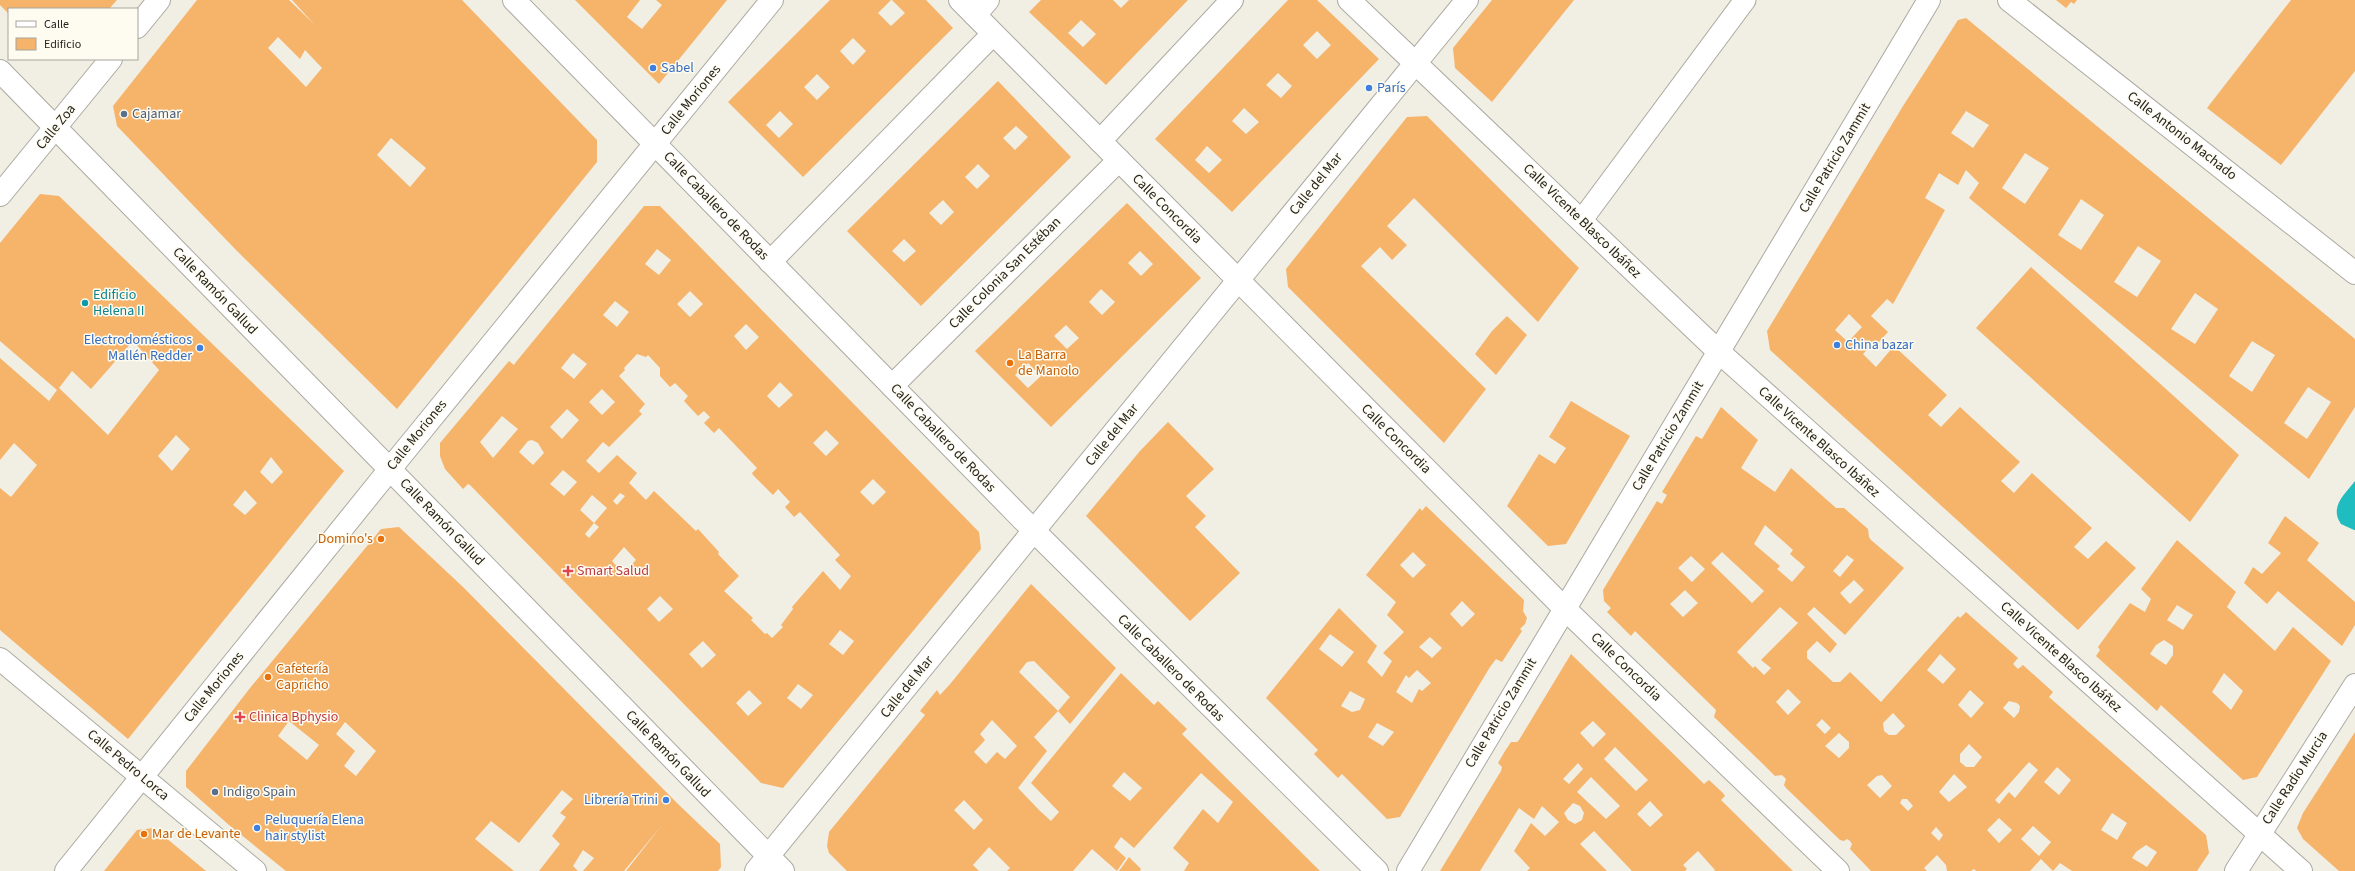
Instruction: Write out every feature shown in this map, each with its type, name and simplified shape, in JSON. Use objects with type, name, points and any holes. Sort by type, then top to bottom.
[{"type":"street","points":[[138,26],[159,0]]},
{"type":"street","name":"Calle Caballero de Rodas","points":[[514,0],[1034,531],[1377,871]]},
{"type":"street","name":"Calle Moriones","points":[[66,871],[390,469],[772,0]]},
{"type":"street","points":[[1100,141],[1232,0]]},
{"type":"street","name":"Calle Vicente Blasco Ibáñez","points":[[1349,0],[1719,352],[2301,871]]},
{"type":"street","name":"Calle del Mar","points":[[771,867],[1034,531],[1467,0]]},
{"type":"street","name":"Calle Patricio Zammit","points":[[1408,871],[1929,0]]},
{"type":"street","name":"Calle Antonio Machado","points":[[2009,0],[2355,273]]},
{"type":"street","name":"Calle Concordia","points":[[974,5],[993,34],[1564,608],[1838,871]]},
{"type":"street","points":[[770,262],[993,34]]},
{"type":"street","name":"Calle Zoa","points":[[0,195],[110,60]]},
{"type":"street","name":"Calle Ramón Gallud","points":[[0,71],[390,469],[771,867]]},
{"type":"street","name":"Calle Colonia San Estéban","points":[[892,386],[1119,160]]},
{"type":"street","name":"Calle Pedro Lorca","points":[[0,658],[255,871]]},
{"type":"street","name":"Calle Radio Murcia","points":[[2236,871],[2355,685]]},
{"type":"lane","points":[[1582,221],[1745,0]]},
{"type":"water","points":[[2355,481],[2354,530],[2341,524],[2337,512],[2340,501]]},
{"type":"building","points":[[0,0],[117,0],[110,8],[8,8],[8,13],[0,5]]},
{"type":"building","points":[[197,0],[289,0],[314,24],[292,0],[462,0],[597,140],[597,162],[397,409],[236,250],[117,126],[113,106]],"holes":[[[278,37],[300,59],[305,50],[322,68],[306,87],[268,48]],[[391,138],[426,168],[410,187],[377,155]]]},
{"type":"building","points":[[575,0],[640,0],[627,17],[642,29],[662,5],[656,0],[727,0],[659,84]]},
{"type":"building","points":[[830,0],[891,0],[878,13],[891,26],[905,13],[892,0],[926,0],[953,28],[803,177],[728,102]],"holes":[[[853,38],[866,51],[853,65],[840,51]],[[817,74],[830,87],[817,100],[804,87]],[[780,111],[793,124],[779,138],[766,125]]]},
{"type":"building","points":[[1041,0],[1113,0],[1121,8],[1129,0],[1188,0],[1106,85],[1029,12]],"holes":[[[1081,20],[1096,34],[1083,47],[1068,33]]]},
{"type":"building","points":[[1288,0],[1317,0],[1379,59],[1232,212],[1155,139]],"holes":[[[1317,31],[1331,45],[1317,59],[1303,45]],[[1278,73],[1292,86],[1281,98],[1266,85]],[[1244,108],[1259,122],[1246,134],[1232,121]],[[1207,146],[1222,160],[1209,173],[1195,160]]]},
{"type":"building","points":[[1492,0],[1574,0],[1492,102],[1455,68],[1453,48]]},
{"type":"building","points":[[2056,0],[2077,0],[2074,4],[2071,2],[2066,8]]},
{"type":"building","points":[[2291,0],[2355,0],[2355,71],[2281,165],[2207,108]]},
{"type":"building","points":[[1966,18],[2355,339],[2355,407],[2309,479],[1969,198],[1979,183],[1966,170],[1958,185],[1939,173],[1925,198],[1945,210],[1893,304],[1887,299],[1871,316],[1888,332],[1878,343],[1876,340],[1863,354],[1876,367],[1894,346],[1947,395],[1928,415],[1941,427],[1960,407],[2020,462],[2001,481],[2014,493],[2032,473],[2092,528],[2074,547],[2088,559],[2106,541],[2136,568],[2078,630],[1770,350],[1767,331],[1903,106],[1958,20]],"holes":[[[1966,111],[1989,125],[1973,148],[1951,133]],[[2025,153],[2049,168],[2025,204],[2002,188]],[[2081,199],[2104,215],[2081,250],[2058,235]],[[2138,246],[2161,261],[2137,297],[2114,282]],[[2195,293],[2218,309],[2195,344],[2171,329]],[[1849,314],[1862,327],[1848,342],[1835,330]],[[2252,341],[2275,355],[2252,392],[2229,376]],[[2308,387],[2331,402],[2307,439],[2284,423]]]},
{"type":"building","points":[[998,81],[1071,157],[921,306],[847,231]],"holes":[[[1016,126],[1028,137],[1015,150],[1003,138]],[[978,164],[990,176],[977,189],[965,177]],[[943,200],[954,212],[941,225],[929,213]],[[904,239],[916,251],[904,262],[892,251]]]},
{"type":"building","points":[[1427,116],[1579,268],[1538,322],[1414,198],[1387,226],[1407,245],[1392,260],[1380,247],[1361,266],[1486,389],[1444,443],[1288,287],[1286,269],[1407,117]]},
{"type":"building","points":[[40,194],[59,196],[344,471],[128,739],[0,630],[0,488],[11,497],[37,465],[14,443],[0,460],[0,358],[49,401],[57,390],[0,341],[0,243]],"holes":[[[133,341],[159,370],[108,435],[59,388],[72,371],[91,389]],[[176,435],[190,449],[172,471],[158,456]],[[271,457],[283,472],[272,484],[260,472]],[[245,490],[257,503],[245,515],[233,505]]]},
{"type":"building","points":[[1127,203],[1201,278],[1051,427],[975,351]],"holes":[[[1140,251],[1153,264],[1141,276],[1128,263]],[[1101,289],[1115,302],[1102,315],[1089,302]],[[1066,325],[1079,338],[1067,349],[1054,336]],[[1028,363],[1041,376],[1028,388],[1015,375]]]},
{"type":"building","points":[[644,206],[660,206],[979,532],[981,549],[783,788],[761,783],[470,485],[468,484],[463,489],[445,469],[440,456],[440,443],[509,361],[514,365]],"holes":[[[657,249],[671,260],[659,275],[645,264]],[[690,291],[703,304],[690,317],[677,304]],[[615,301],[629,312],[617,327],[603,315]],[[746,324],[759,337],[746,350],[734,336]],[[573,353],[587,364],[574,379],[561,368]],[[637,354],[646,357],[648,355],[660,368],[660,376],[670,387],[675,383],[688,396],[684,401],[698,416],[704,411],[710,417],[704,423],[714,433],[719,428],[757,468],[752,473],[753,475],[773,495],[778,489],[790,502],[785,507],[794,517],[800,512],[840,555],[835,560],[851,576],[840,590],[823,571],[792,607],[793,609],[781,625],[783,627],[772,638],[767,633],[765,634],[751,620],[753,618],[724,591],[739,576],[718,554],[719,552],[698,529],[696,531],[654,491],[646,500],[629,483],[637,473],[617,455],[599,473],[586,461],[603,442],[609,447],[642,414],[639,411],[645,404],[619,376]],[[780,382],[793,395],[779,408],[767,396]],[[602,389],[615,402],[602,415],[589,402]],[[567,409],[579,420],[562,439],[550,427]],[[502,416],[518,429],[493,458],[480,442]],[[826,430],[839,443],[826,456],[813,443]],[[532,440],[538,443],[544,453],[533,465],[519,452],[528,441]],[[563,470],[577,482],[564,496],[550,484]],[[873,479],[886,492],[873,505],[860,492]],[[620,493],[625,496],[617,505],[613,501]],[[592,495],[607,508],[594,523],[580,510]],[[594,523],[599,527],[589,538],[585,534]],[[624,547],[636,560],[623,573],[612,561]],[[660,596],[673,609],[659,622],[647,609]],[[840,630],[854,641],[843,655],[829,644]],[[703,641],[716,655],[702,668],[689,654]],[[798,684],[813,695],[801,709],[787,698]],[[749,690],[762,703],[748,716],[736,703]]]},
{"type":"building","points":[[2031,267],[2239,455],[2190,522],[1976,328]]},
{"type":"building","points":[[1507,316],[1527,335],[1496,375],[1475,354],[1492,331]]},
{"type":"building","points":[[1571,401],[1630,436],[1566,544],[1548,546],[1507,506],[1539,454],[1555,464],[1566,448],[1549,437]]},
{"type":"building","points":[[1721,407],[1758,440],[1741,468],[1775,492],[1791,468],[1836,508],[1844,508],[1868,529],[1871,540],[1904,568],[1845,635],[1814,607],[1807,614],[1837,644],[1830,653],[1817,641],[1807,651],[1807,658],[1833,682],[1840,682],[1850,672],[1881,702],[1954,620],[1958,616],[1960,618],[1966,612],[2018,658],[2013,664],[2018,669],[2023,665],[2053,692],[2049,697],[2206,835],[2209,853],[2197,871],[2072,871],[2060,863],[2053,871],[2041,859],[2030,871],[1976,871],[1974,869],[1971,871],[1947,871],[1946,865],[1937,855],[1924,868],[1927,871],[1871,871],[1850,849],[1852,844],[1850,841],[1847,839],[1844,841],[1840,840],[1786,788],[1784,785],[1786,779],[1782,775],[1775,776],[1714,717],[1716,710],[1713,707],[1635,631],[1631,636],[1607,612],[1611,608],[1604,601],[1603,590],[1657,501],[1662,504],[1667,495],[1662,492],[1696,436],[1702,439]],"holes":[[[1765,525],[1793,550],[1790,554],[1805,567],[1792,582],[1777,569],[1780,566],[1754,544]],[[1722,552],[1764,591],[1752,603],[1711,563]],[[1847,555],[1854,560],[1840,577],[1833,571]],[[1691,556],[1705,569],[1692,582],[1678,568]],[[1854,580],[1864,590],[1850,604],[1840,593]],[[1685,590],[1698,603],[1683,617],[1670,604]],[[1780,607],[1798,623],[1761,660],[1771,668],[1764,675],[1755,666],[1753,668],[1737,652]],[[1940,654],[1956,669],[1943,684],[1927,670]],[[1788,689],[1801,702],[1788,715],[1776,702]],[[1970,690],[1984,703],[1971,718],[1958,705]],[[2009,701],[2017,703],[2020,706],[2019,712],[2014,718],[2003,708]],[[1893,713],[1905,726],[1896,735],[1889,735],[1884,731],[1883,723]],[[1822,719],[1831,728],[1825,734],[1816,725]],[[1839,733],[1849,742],[1849,748],[1839,758],[1825,746]],[[1969,744],[1982,757],[1974,767],[1966,767],[1960,762],[1960,754]],[[2029,762],[2038,770],[2015,798],[2009,792],[1999,804],[1995,800]],[[2057,767],[2071,780],[2059,795],[2044,782]],[[1954,774],[1967,787],[1949,802],[1939,792]],[[1882,775],[1892,786],[1880,798],[1867,785],[1877,776]],[[1902,799],[1907,799],[1913,806],[1908,811],[1900,803]],[[2112,813],[2127,823],[2117,840],[2101,830]],[[1999,818],[2012,830],[1999,843],[1987,830]],[[2033,826],[2051,842],[2039,856],[2021,839]],[[1936,827],[1943,835],[1939,841],[1931,833]],[[2146,845],[2157,852],[2147,867],[2132,858],[2136,852]]]},
{"type":"building","points":[[1168,422],[1214,469],[1186,496],[1206,516],[1195,527],[1240,573],[1190,621],[1086,516],[1140,451]]},
{"type":"building","points":[[1426,506],[1524,600],[1523,611],[1527,618],[1525,624],[1520,629],[1522,631],[1502,662],[1496,659],[1490,667],[1400,817],[1387,819],[1342,774],[1338,778],[1314,754],[1318,750],[1266,698],[1339,608],[1377,646],[1367,662],[1382,677],[1392,661],[1383,653],[1404,632],[1387,615],[1396,602],[1366,575],[1420,508],[1422,511]],"holes":[[[1413,552],[1426,565],[1413,578],[1400,565]],[[1462,601],[1475,614],[1462,627],[1450,614]],[[1330,634],[1354,652],[1342,667],[1319,649]],[[1430,637],[1442,648],[1432,658],[1419,647]],[[1417,670],[1431,683],[1422,691],[1419,689],[1412,703],[1396,692],[1406,675],[1409,678]],[[1350,691],[1365,699],[1360,710],[1352,712],[1341,706]],[[1377,723],[1394,732],[1383,746],[1368,737]]]},
{"type":"building","points":[[2285,516],[2319,543],[2307,560],[2355,602],[2355,625],[2342,646],[2278,591],[2267,604],[2244,583],[2253,567],[2262,574],[2281,553],[2268,543]]},
{"type":"building","points":[[399,527],[463,587],[679,805],[720,844],[721,867],[718,871],[626,871],[662,825],[624,871],[583,871],[594,858],[583,850],[573,866],[578,871],[539,871],[560,844],[552,836],[566,817],[560,813],[573,799],[562,790],[519,843],[491,821],[475,839],[514,871],[286,871],[229,825],[186,787],[186,771],[250,688],[381,529]],"holes":[[[289,721],[319,745],[307,760],[278,736]],[[345,722],[376,751],[356,776],[344,766],[355,751],[336,734]]]},
{"type":"building","points":[[2177,540],[2236,592],[2227,607],[2275,651],[2293,627],[2331,661],[2257,777],[2243,780],[2161,705],[2157,711],[2096,656],[2100,650],[2098,647],[2130,603],[2145,612],[2151,599],[2141,589]],"holes":[[[2177,605],[2193,615],[2183,630],[2167,620]],[[2164,640],[2173,646],[2173,655],[2166,665],[2150,654],[2156,645]],[[2224,673],[2243,691],[2231,710],[2212,692]]]},
{"type":"building","points":[[1031,584],[1116,668],[1070,724],[1058,711],[1034,737],[1047,751],[1018,788],[1039,810],[1051,821],[1059,812],[1031,783],[1121,673],[1154,705],[1158,701],[1187,729],[1182,734],[1320,871],[1184,871],[1189,863],[1173,848],[1203,809],[1218,823],[1233,802],[1201,773],[1134,848],[1121,837],[1114,847],[1126,858],[1117,871],[1092,849],[1073,871],[1007,871],[1010,868],[989,847],[973,865],[979,871],[847,871],[829,853],[827,846],[829,832],[925,715],[920,711],[937,690],[940,695]],"holes":[[[1034,661],[1070,697],[1058,711],[1019,672],[1027,662]],[[992,720],[1017,746],[1005,759],[997,752],[986,764],[974,752],[985,740],[980,734]],[[1124,772],[1142,788],[1130,801],[1112,786]],[[964,800],[983,820],[974,830],[954,810]]]},
{"type":"building","points":[[1571,654],[1704,784],[1709,780],[1723,793],[1725,796],[1721,800],[1793,871],[1714,871],[1715,870],[1698,851],[1683,865],[1687,869],[1685,871],[1632,871],[1594,831],[1580,844],[1607,871],[1527,871],[1530,868],[1514,851],[1531,823],[1545,836],[1559,822],[1542,806],[1534,819],[1519,808],[1480,871],[1440,871],[1501,771],[1502,767],[1498,763],[1505,751],[1511,742],[1517,742]],"holes":[[[1593,721],[1606,734],[1593,747],[1580,733]],[[1615,747],[1648,780],[1636,791],[1604,759]],[[1578,763],[1583,769],[1569,784],[1563,779]],[[1591,777],[1620,806],[1606,819],[1577,792]],[[1650,801],[1663,815],[1650,827],[1637,814]],[[1573,803],[1580,806],[1584,813],[1582,820],[1575,824],[1568,820],[1564,813]]]},
{"type":"building","points":[[2355,732],[2355,871],[2339,871],[2303,839],[2297,828],[2303,813]]},
{"type":"building","points":[[154,828],[206,871],[104,871],[137,830]]},
{"type":"building","points":[[1129,857],[1141,869],[1140,871],[1119,871]]},
{"type":"place","name":"Sabel","points":[[653,68]]},
{"type":"place","name":"París","points":[[1369,88]]},
{"type":"place","name":"Cajamar","points":[[124,114]]},
{"type":"place","name":"Edificio Helena II","points":[[85,303]]},
{"type":"place","name":"China bazar","points":[[1837,345]]},
{"type":"place","name":"Electrodomésticos Mallén Redder","points":[[200,348]]},
{"type":"place","name":"La Barra de Manolo","points":[[1010,363]]},
{"type":"place","name":"Domino's","points":[[381,539]]},
{"type":"place","name":"Smart Salud","points":[[568,571]]},
{"type":"place","name":"Cafetería Capricho","points":[[268,677]]},
{"type":"place","name":"Clinica Bphysio","points":[[240,717]]},
{"type":"place","name":"Indigo Spain","points":[[215,792]]},
{"type":"place","name":"Librería Trini","points":[[666,800]]},
{"type":"place","name":"Peluquería Elena hair stylist","points":[[257,828]]},
{"type":"place","name":"Mar de Levante","points":[[144,834]]}]
